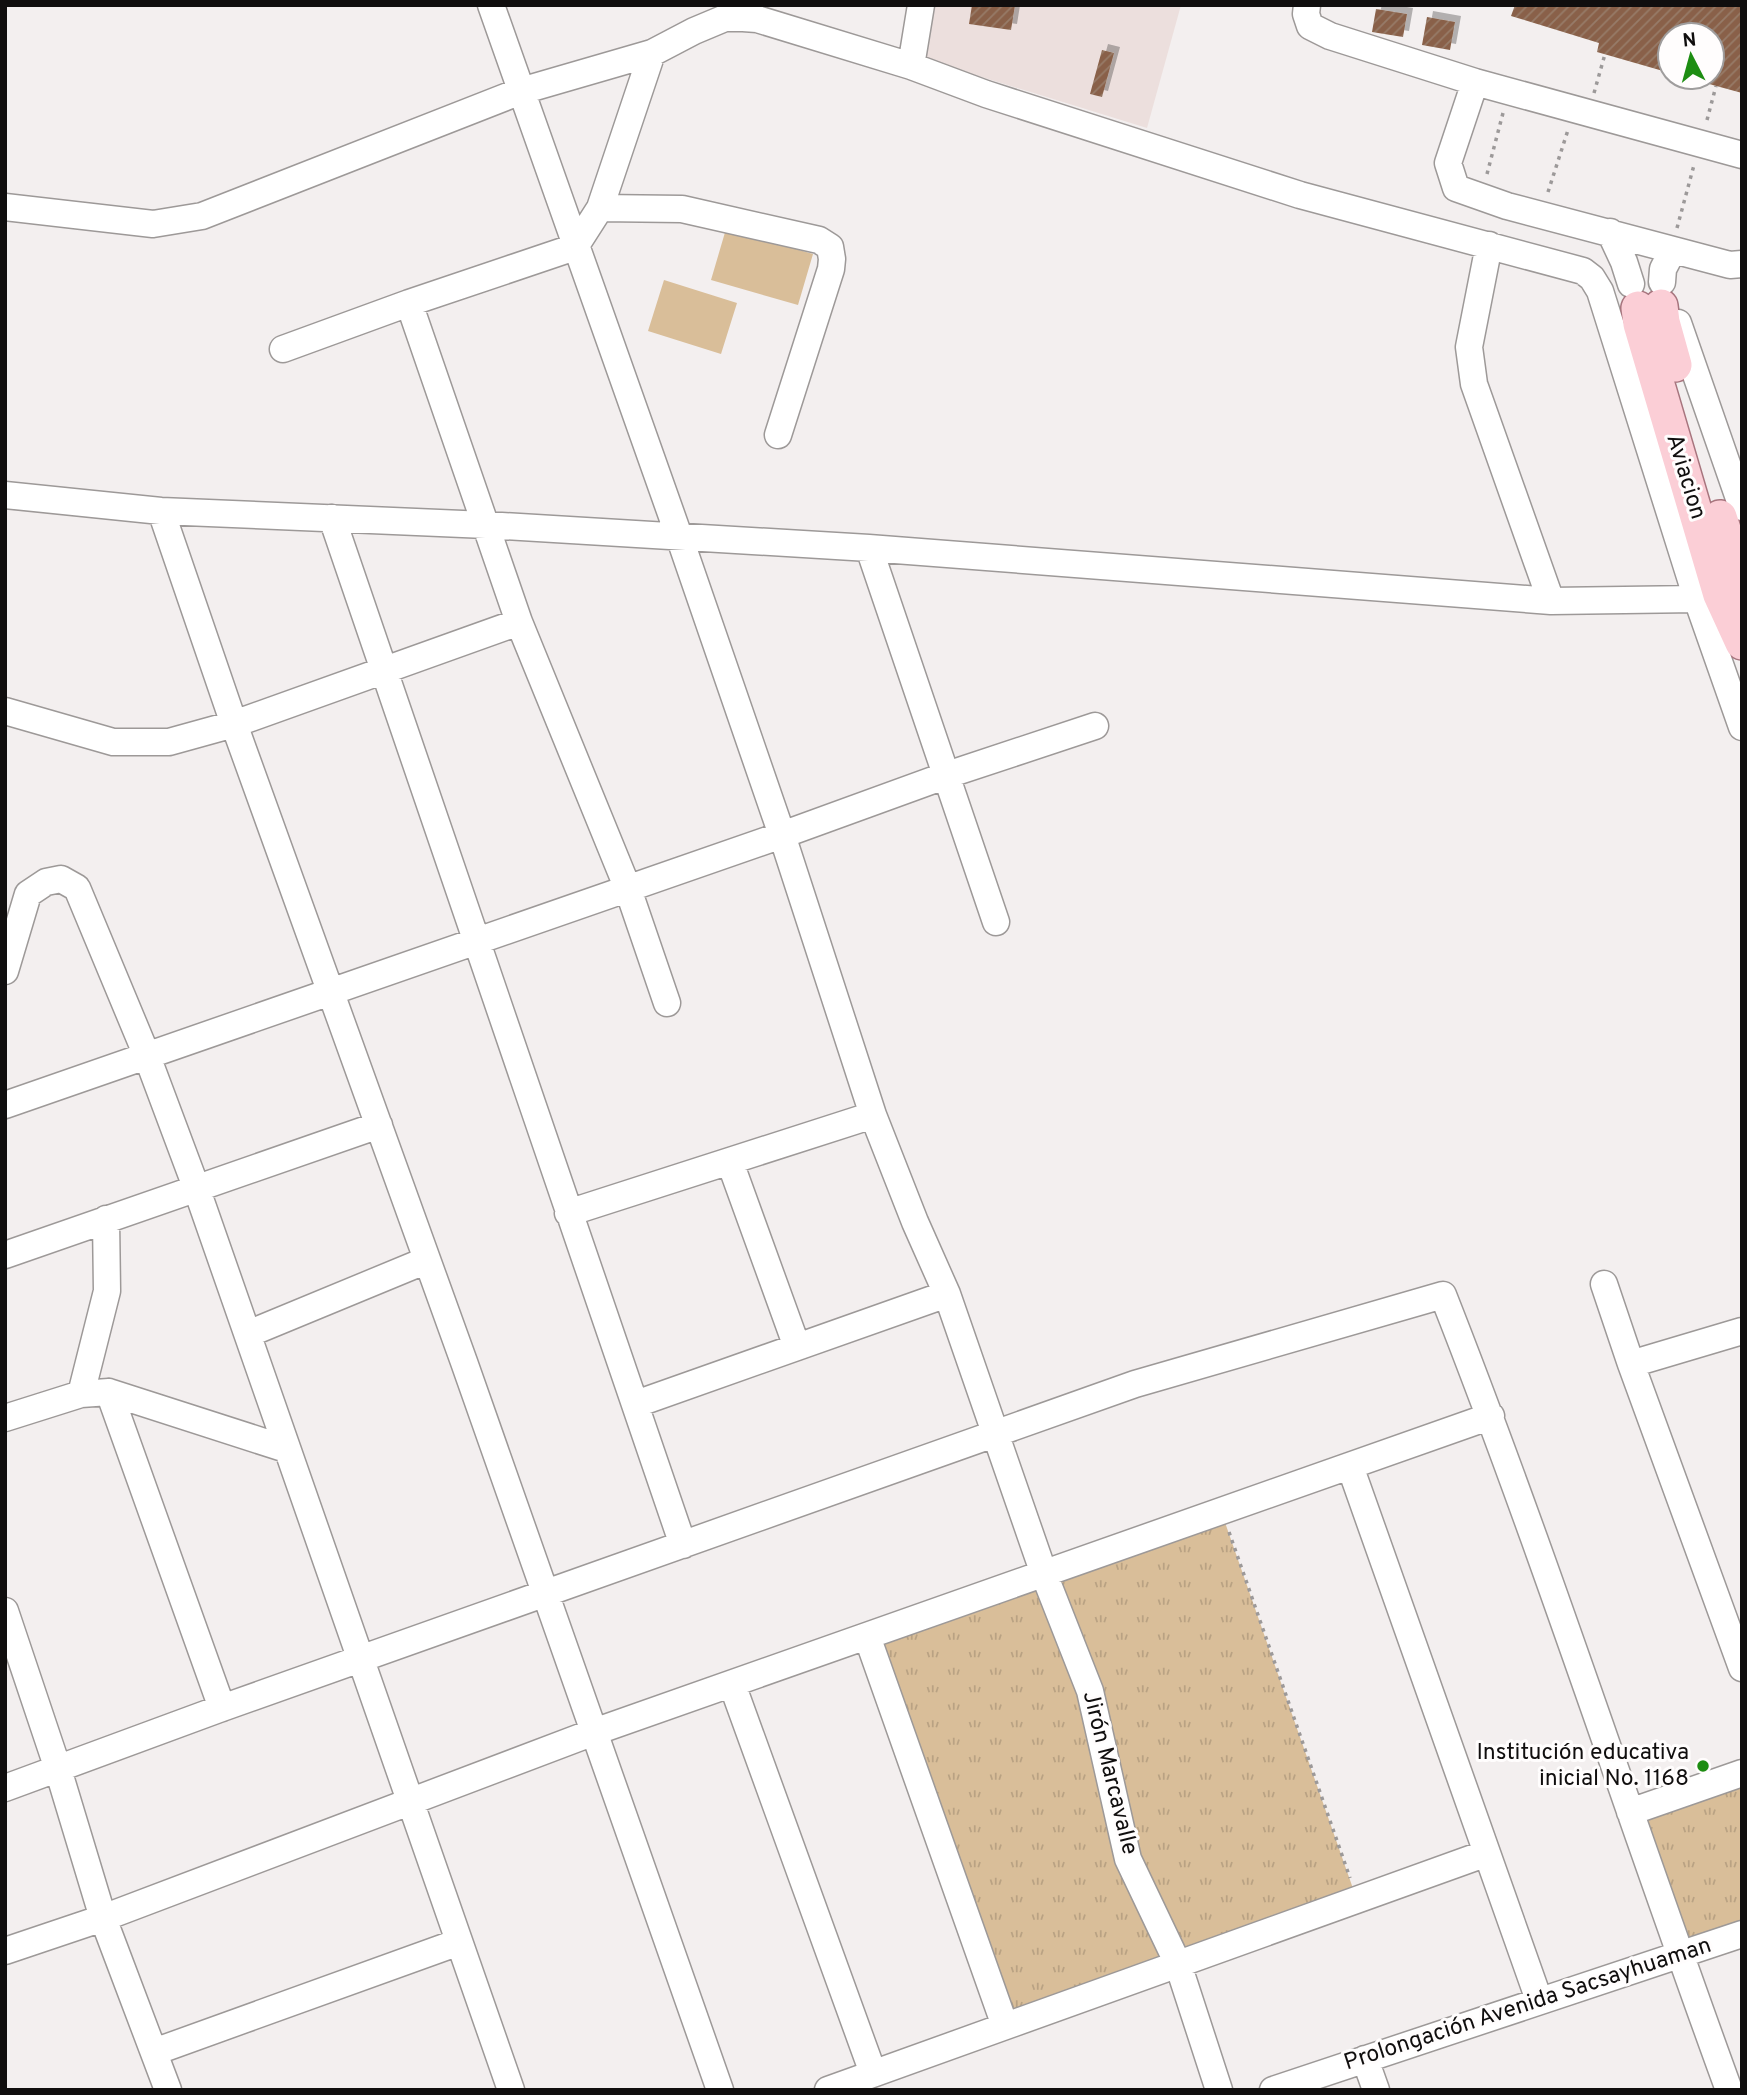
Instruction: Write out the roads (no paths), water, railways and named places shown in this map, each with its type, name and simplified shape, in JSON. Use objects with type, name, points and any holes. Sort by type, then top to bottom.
[{"type":"main road","name":"Aviacion","points":[[1649,304],[1725,593],[1742,643]]},
{"type":"street","name":"Jirón Marcavalle","points":[[491,5],[680,538],[782,835],[873,1115],[947,1294],[1044,1574],[1090,1691],[1128,1859],[1178,1964],[1219,2090]]},
{"type":"street","points":[[911,66],[921,5]]},
{"type":"street","points":[[1307,5],[1306,14],[1310,26],[1330,36],[1475,82],[1579,120],[1742,155]]},
{"type":"street","points":[[5,207],[153,224],[202,216],[521,92],[652,53],[694,30],[725,18],[757,19],[911,66],[986,94],[1287,191],[1583,271],[1600,290],[1725,593],[1742,727]]},
{"type":"street","points":[[284,349],[575,247],[600,208],[652,53]]},
{"type":"street","points":[[1475,82],[1448,163],[1456,188],[1507,206],[1672,250],[1730,265],[1742,264]]},
{"type":"street","points":[[600,208],[682,209],[819,240],[830,247],[831,269],[778,435]]},
{"type":"street","name":"Aviacion","points":[[1610,232],[1649,304]]},
{"type":"street","points":[[1489,245],[1469,347],[1474,384],[1551,601]]},
{"type":"street","points":[[1672,250],[1649,304],[1678,321],[1742,507]]},
{"type":"street","points":[[409,303],[519,622],[628,889],[667,1003]]},
{"type":"street","points":[[5,495],[161,511],[869,548],[1551,601],[1725,593]]},
{"type":"street","points":[[161,511],[234,724],[379,1125],[720,2090]]},
{"type":"street","points":[[332,518],[683,1545]]},
{"type":"street","points":[[869,548],[996,922]]},
{"type":"street","points":[[5,711],[113,742],[169,742],[234,724],[519,622]]},
{"type":"street","points":[[5,1105],[628,889],[947,775],[1095,726]]},
{"type":"street","points":[[5,971],[28,894],[46,882],[61,879],[77,888],[147,1056],[197,1187],[511,2090]]},
{"type":"street","points":[[568,1213],[873,1115]]},
{"type":"street","points":[[5,1255],[379,1125]]},
{"type":"street","points":[[730,1162],[797,1347]]},
{"type":"street","points":[[81,1394],[107,1291],[106,1219]]},
{"type":"street","points":[[248,1334],[427,1260]]},
{"type":"street","points":[[1604,1284],[1742,1668]]},
{"type":"street","points":[[636,1404],[947,1294]]},
{"type":"street","points":[[5,1788],[222,1708],[1135,1384],[1443,1295],[1491,1416],[1729,2090]]},
{"type":"street","points":[[1631,1364],[1742,1331]]},
{"type":"street","points":[[5,1418],[81,1394],[109,1392],[286,1449]]},
{"type":"street","points":[[109,1392],[222,1708]]},
{"type":"street","points":[[5,1951],[103,1918],[594,1732],[1491,1416]]},
{"type":"street","points":[[1350,1465],[1539,2000]]},
{"type":"street","points":[[5,1611],[58,1769],[103,1918],[168,2090]]},
{"type":"street","points":[[867,1636],[1006,2026]]},
{"type":"street","points":[[732,1684],[873,2073]]},
{"type":"street","points":[[1630,1812],[1742,1773]]},
{"type":"street","points":[[828,2090],[1487,1853]]},
{"type":"street","name":"Prolongación Avenida Sacsayhuaman","points":[[1273,2090],[1742,1934]]},
{"type":"street","points":[[154,2052],[459,1942]]},
{"type":"street","points":[[1365,2059],[1376,2090]]},
{"type":"place","name":"Institución educativa inicial No. 1168","points":[[1703,1766]]}]
